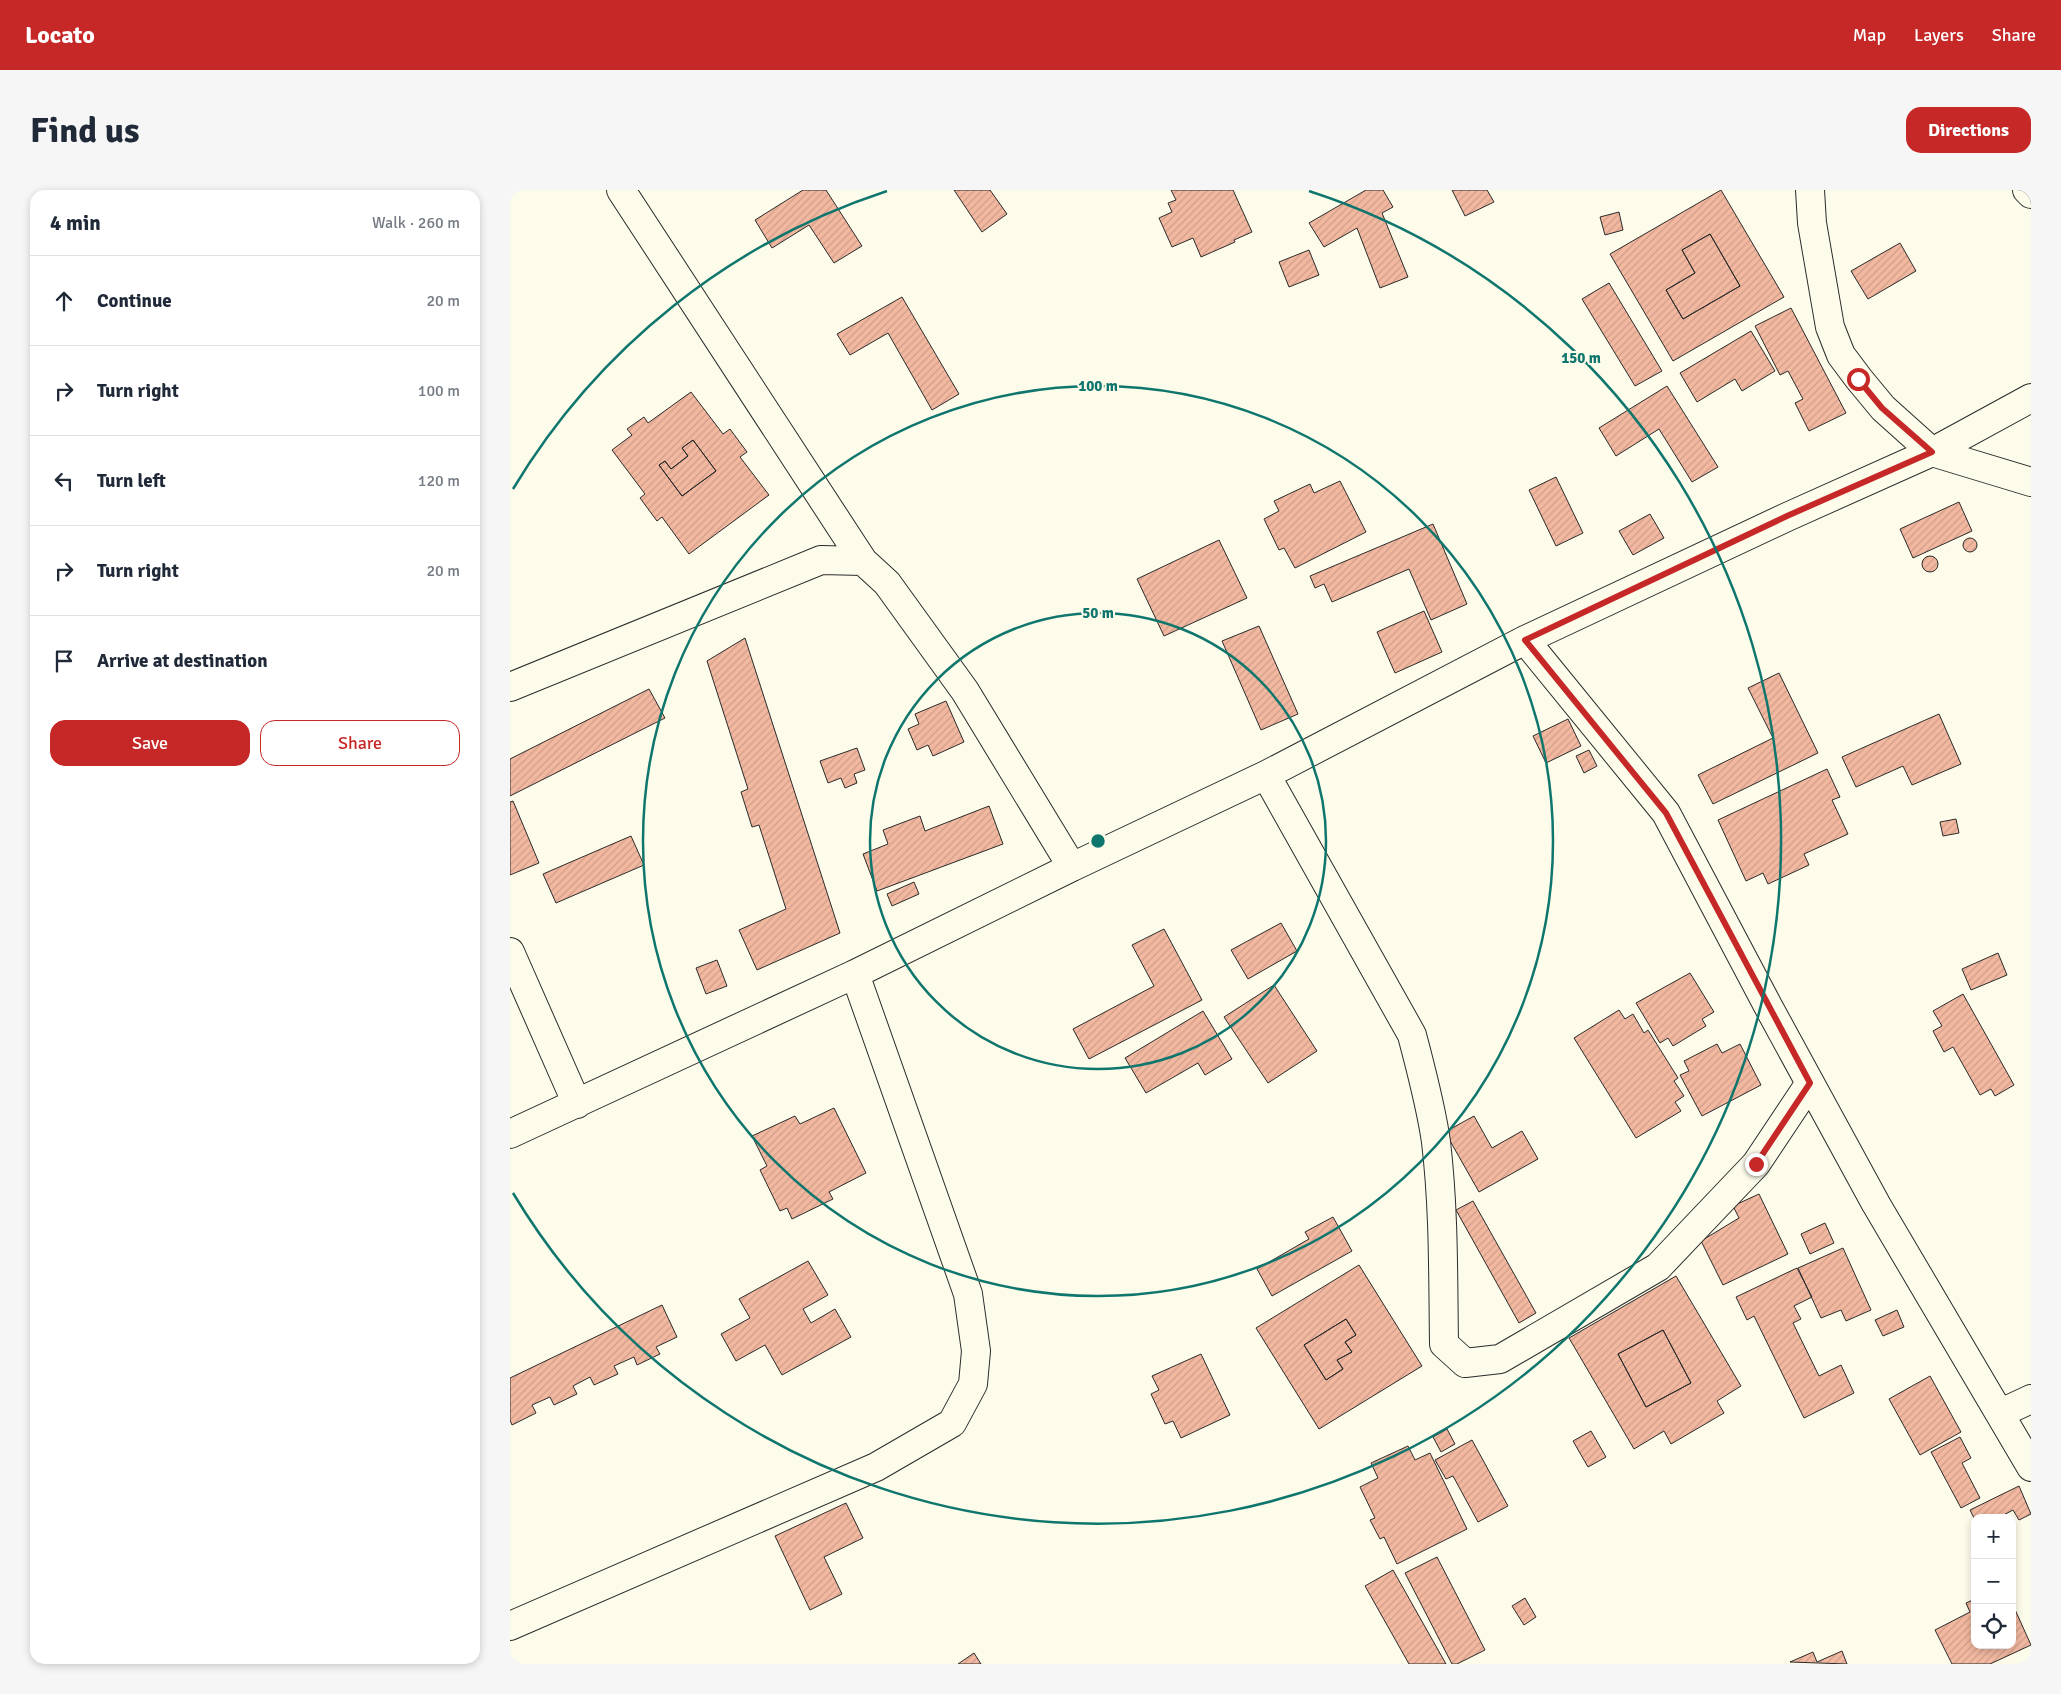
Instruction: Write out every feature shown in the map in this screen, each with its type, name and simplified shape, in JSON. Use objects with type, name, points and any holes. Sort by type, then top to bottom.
[{"type":"street","points":[[621,190],[863,561],[887,584],[965,691],[1072,867]]},
{"type":"street","points":[[1810,190],[1812,223],[1830,327],[1841,355],[1882,408],[1932,452],[2031,482]]},
{"type":"street","points":[[2027,190],[2031,194]]},
{"type":"street","points":[[510,1134],[855,974],[1072,867],[1266,775],[1525,640],[1787,516],[1932,452],[2031,398]]},
{"type":"street","points":[[510,688],[821,560],[863,561]]},
{"type":"street","points":[[1525,640],[1666,813],[1876,1204],[2002,1413],[2031,1466]]},
{"type":"street","points":[[1266,775],[1412,1034],[1424,1080],[1436,1142],[1443,1260],[1444,1344],[1465,1363],[1500,1359],[1658,1267],[1756,1164],[1810,1083]]},
{"type":"street","points":[[510,952],[577,1104]]},
{"type":"street","points":[[510,1626],[876,1468],[952,1423],[973,1384],[976,1351],[968,1294],[855,974]]},
{"type":"street","points":[[2002,1413],[2031,1399]]},
{"type":"building","points":[[803,190],[826,190],[862,246],[834,263],[809,225],[772,248],[755,220]]},
{"type":"building","points":[[954,190],[990,190],[1007,214],[982,232]]},
{"type":"building","points":[[1171,190],[1233,190],[1252,232],[1201,257],[1193,238],[1172,247],[1159,218],[1172,212],[1168,203],[1176,200]]},
{"type":"building","points":[[1366,190],[1383,190],[1393,207],[1382,213],[1408,277],[1380,288],[1357,228],[1324,247],[1309,223]]},
{"type":"building","points":[[1452,190],[1487,190],[1494,202],[1465,216]]},
{"type":"building","points":[[1721,190],[1784,297],[1673,361],[1610,254]],"holes":[[[1710,234],[1740,286],[1683,319],[1666,290],[1695,273],[1682,250]]]},
{"type":"building","points":[[1619,212],[1623,230],[1605,235],[1600,217]]},
{"type":"building","points":[[1710,234],[1740,286],[1683,319],[1666,290],[1695,273],[1682,250]]},
{"type":"building","points":[[1900,243],[1916,271],[1868,299],[1851,271]]},
{"type":"building","points":[[1309,250],[1319,275],[1289,287],[1279,262]]},
{"type":"building","points":[[1609,283],[1662,371],[1635,386],[1582,299]]},
{"type":"building","points":[[902,297],[959,394],[932,410],[888,333],[850,355],[837,334]]},
{"type":"building","points":[[1791,308],[1846,413],[1809,431],[1795,403],[1803,399],[1788,371],[1780,375],[1755,326]]},
{"type":"building","points":[[1751,331],[1775,371],[1742,391],[1735,379],[1697,402],[1680,373]]},
{"type":"building","points":[[1667,386],[1718,467],[1692,482],[1659,429],[1616,456],[1599,428]]},
{"type":"building","points":[[691,392],[723,434],[730,429],[747,452],[740,457],[769,495],[689,554],[662,517],[657,521],[640,498],[645,494],[612,450],[632,435],[627,429],[644,417],[648,423]],"holes":[[[693,440],[716,471],[682,496],[659,465],[665,461],[671,469],[688,456],[682,448]]]},
{"type":"building","points":[[693,440],[716,471],[682,496],[659,465],[665,461],[671,469],[688,456],[682,448]]},
{"type":"building","points":[[1556,477],[1583,533],[1556,546],[1529,490]]},
{"type":"building","points":[[1340,481],[1366,532],[1295,568],[1284,548],[1279,550],[1264,519],[1279,511],[1274,501],[1310,484],[1314,493]]},
{"type":"building","points":[[1959,502],[1972,531],[1913,558],[1900,529]]},
{"type":"building","points":[[1650,514],[1664,538],[1633,555],[1619,531]]},
{"type":"building","points":[[1433,524],[1467,604],[1431,620],[1409,569],[1332,602],[1324,584],[1315,588],[1310,576]]},
{"type":"building","points":[[1970,538],[1975,540],[1977,545],[1975,550],[1970,552],[1965,550],[1963,545],[1965,540]]},
{"type":"building","points":[[1219,540],[1247,598],[1164,636],[1137,579]]},
{"type":"building","points":[[1930,556],[1936,558],[1938,564],[1936,570],[1930,572],[1924,570],[1922,564],[1924,558]]},
{"type":"building","points":[[1424,611],[1442,652],[1395,673],[1377,632]]},
{"type":"building","points":[[1259,626],[1298,714],[1261,730],[1222,641]]},
{"type":"building","points":[[745,638],[840,933],[757,970],[739,930],[786,909],[759,825],[752,827],[741,792],[748,789],[707,661]]},
{"type":"building","points":[[1779,673],[1818,753],[1713,804],[1698,775],[1773,738],[1748,688]]},
{"type":"building","points":[[649,689],[665,718],[510,796],[510,759]]},
{"type":"building","points":[[946,701],[964,742],[933,756],[928,745],[917,750],[908,729],[919,724],[915,714]]},
{"type":"building","points":[[1939,714],[1961,764],[1912,785],[1903,766],[1856,787],[1842,757]]},
{"type":"building","points":[[1568,719],[1581,746],[1546,763],[1533,736]]},
{"type":"building","points":[[857,748],[865,770],[854,774],[857,783],[845,788],[841,778],[828,783],[820,761]]},
{"type":"building","points":[[1589,750],[1597,766],[1584,773],[1576,756]]},
{"type":"building","points":[[1827,769],[1840,797],[1832,800],[1848,834],[1804,854],[1809,865],[1768,884],[1763,873],[1746,881],[1718,820]]},
{"type":"building","points":[[513,801],[539,863],[510,875],[510,802]]},
{"type":"building","points":[[989,806],[1003,844],[877,891],[863,854],[888,844],[883,830],[920,816],[925,831]]},
{"type":"building","points":[[1956,819],[1959,833],[1943,836],[1940,822]]},
{"type":"building","points":[[631,836],[644,865],[556,903],[543,874]]},
{"type":"building","points":[[914,882],[919,894],[892,906],[887,894]]},
{"type":"building","points":[[1281,923],[1297,951],[1248,979],[1231,950]]},
{"type":"building","points":[[1164,929],[1202,1000],[1089,1059],[1073,1029],[1154,986],[1132,945]]},
{"type":"building","points":[[1998,953],[2007,975],[1971,990],[1962,969]]},
{"type":"building","points":[[717,960],[727,986],[706,994],[696,968]]},
{"type":"building","points":[[1690,973],[1714,1012],[1702,1019],[1706,1026],[1673,1046],[1668,1038],[1660,1043],[1636,1003]]},
{"type":"building","points":[[1274,985],[1317,1051],[1268,1083],[1224,1017]]},
{"type":"building","points":[[1963,994],[2014,1085],[1995,1096],[1991,1089],[1980,1095],[1953,1047],[1944,1052],[1933,1031],[1942,1026],[1933,1011]]},
{"type":"building","points":[[1619,1010],[1625,1019],[1633,1014],[1644,1033],[1648,1030],[1678,1078],[1674,1081],[1684,1096],[1675,1102],[1681,1111],[1636,1138],[1574,1038]]},
{"type":"building","points":[[1203,1011],[1232,1059],[1205,1075],[1198,1063],[1146,1093],[1125,1058]]},
{"type":"building","points":[[1717,1044],[1722,1053],[1740,1044],[1761,1085],[1702,1116],[1680,1075],[1689,1071],[1684,1061]]},
{"type":"building","points":[[834,1108],[866,1173],[829,1192],[833,1199],[792,1219],[787,1208],[780,1211],[760,1170],[767,1166],[752,1136],[795,1116],[800,1124]]},
{"type":"building","points":[[1474,1116],[1492,1148],[1522,1131],[1538,1159],[1479,1192],[1445,1132]]},
{"type":"building","points":[[1759,1194],[1788,1254],[1723,1285],[1701,1241],[1739,1218],[1733,1206]]},
{"type":"building","points":[[1473,1201],[1536,1313],[1519,1323],[1456,1210]]},
{"type":"building","points":[[1333,1217],[1352,1251],[1272,1296],[1257,1269],[1309,1239],[1305,1232]]},
{"type":"building","points":[[1825,1223],[1834,1243],[1810,1254],[1801,1234]]},
{"type":"building","points":[[1843,1248],[1871,1310],[1846,1321],[1841,1310],[1821,1318],[1798,1268]]},
{"type":"building","points":[[808,1261],[828,1295],[803,1309],[811,1323],[835,1309],[851,1337],[782,1375],[765,1345],[736,1361],[721,1334],[750,1318],[739,1299]]},
{"type":"building","points":[[1359,1265],[1422,1366],[1319,1429],[1256,1328]],"holes":[[[1346,1319],[1356,1335],[1345,1342],[1352,1352],[1337,1360],[1343,1369],[1326,1380],[1304,1345]]]},
{"type":"building","points":[[1797,1268],[1812,1297],[1794,1306],[1801,1319],[1793,1323],[1819,1376],[1841,1365],[1854,1393],[1804,1418],[1754,1316],[1747,1320],[1736,1297]]},
{"type":"building","points":[[1676,1276],[1741,1386],[1717,1401],[1724,1413],[1671,1444],[1664,1431],[1634,1449],[1569,1338]],"holes":[[[1663,1330],[1691,1383],[1646,1407],[1618,1354]]]},
{"type":"building","points":[[662,1305],[677,1337],[656,1347],[660,1354],[637,1365],[634,1357],[614,1366],[618,1374],[594,1385],[590,1377],[573,1386],[577,1394],[554,1405],[550,1397],[532,1405],[536,1413],[512,1425],[510,1420],[510,1378]]},
{"type":"building","points":[[1897,1310],[1904,1327],[1883,1336],[1875,1320]]},
{"type":"building","points":[[1346,1319],[1356,1335],[1345,1342],[1352,1352],[1337,1360],[1343,1369],[1326,1380],[1304,1345]]},
{"type":"building","points":[[1663,1330],[1691,1383],[1646,1407],[1618,1354]]},
{"type":"building","points":[[1201,1354],[1230,1415],[1181,1438],[1173,1421],[1165,1424],[1151,1394],[1159,1390],[1152,1376]]},
{"type":"building","points":[[1930,1376],[1961,1432],[1920,1455],[1889,1399]]},
{"type":"building","points":[[1447,1429],[1455,1444],[1441,1452],[1433,1437]]},
{"type":"building","points":[[1591,1431],[1606,1457],[1588,1467],[1573,1441]]},
{"type":"building","points":[[1960,1437],[1971,1458],[1962,1463],[1980,1498],[1961,1508],[1931,1452]]},
{"type":"building","points":[[1472,1440],[1508,1506],[1478,1522],[1453,1476],[1446,1479],[1435,1460]]},
{"type":"building","points":[[1408,1446],[1415,1460],[1430,1453],[1467,1529],[1397,1564],[1384,1537],[1380,1539],[1370,1520],[1375,1518],[1360,1487],[1378,1478],[1371,1463]]},
{"type":"building","points":[[2019,1486],[2031,1514],[2019,1520],[2013,1510],[2006,1514],[1972,1514],[1970,1510]]},
{"type":"building","points":[[846,1503],[863,1538],[824,1557],[842,1594],[810,1610],[775,1536]]},
{"type":"building","points":[[1437,1557],[1485,1650],[1457,1664],[1452,1664],[1405,1573]]},
{"type":"building","points":[[1393,1570],[1446,1664],[1409,1664],[1365,1586]]},
{"type":"building","points":[[1525,1598],[1536,1617],[1524,1625],[1512,1606]]},
{"type":"building","points":[[1971,1601],[1971,1649],[2016,1649],[2016,1612],[2031,1645],[1990,1664],[1952,1664],[1935,1630],[1970,1612],[1966,1603]]},
{"type":"building","points":[[1842,1651],[1847,1664],[1790,1662],[1813,1652],[1817,1662]]},
{"type":"building","points":[[974,1653],[981,1664],[958,1664]]},
{"type":"route","points":[[1756,1164],[1810,1083],[1666,813],[1525,640],[1787,516],[1932,452],[1882,408],[1858,379]]}]
